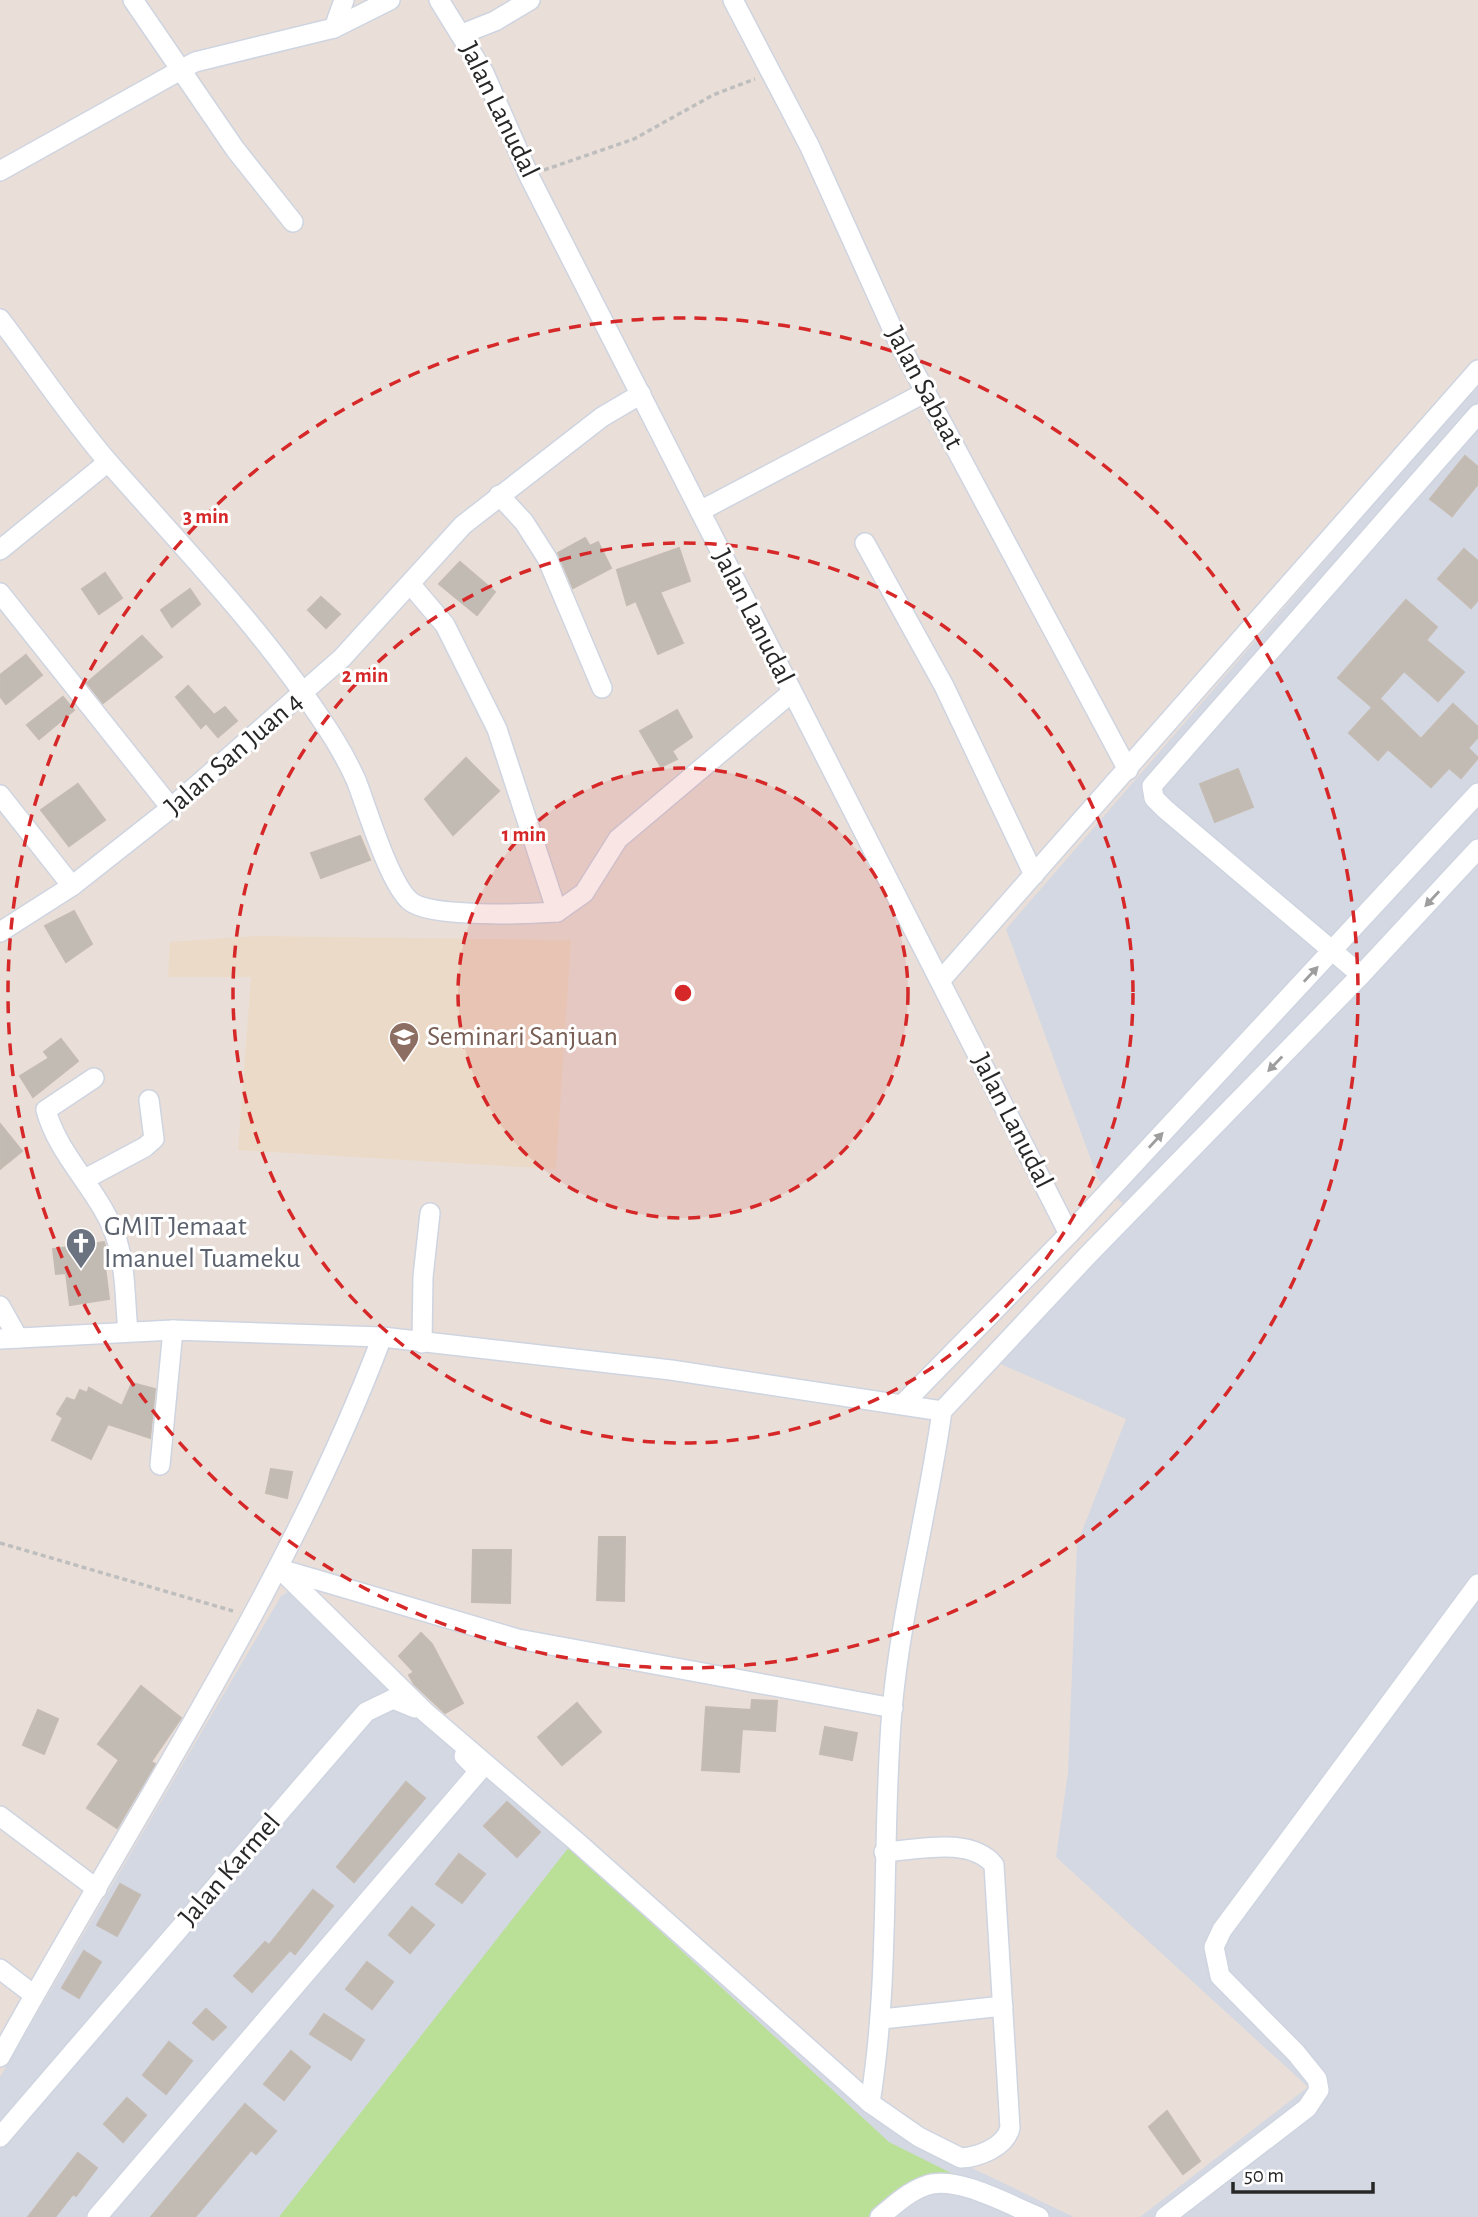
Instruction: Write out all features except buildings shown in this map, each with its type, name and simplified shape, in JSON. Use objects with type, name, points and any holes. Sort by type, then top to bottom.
[{"type":"street","points":[[133,0],[235,149],[293,222]]},
{"type":"street","points":[[334,28],[344,0]]},
{"type":"street","points":[[0,171],[203,59],[334,28],[390,0]]},
{"type":"street","name":"Jalan Lanudal","points":[[439,0],[462,34],[495,95],[530,178],[1069,1234]]},
{"type":"street","points":[[462,34],[495,21],[530,0]]},
{"type":"street","name":"Jalan Sabaat","points":[[733,0],[810,147],[897,339],[1128,770]]},
{"type":"street","points":[[0,319],[108,462],[168,528],[304,694],[348,764],[380,845],[410,901],[432,910],[556,912],[583,894],[618,839],[791,693]]},
{"type":"street","points":[[940,981],[1478,370]]},
{"type":"street","points":[[700,511],[926,392]]},
{"type":"street","name":"Jalan San Juan 4","points":[[0,932],[72,886],[171,808],[342,658],[411,585],[463,524],[602,417],[641,394]]},
{"type":"street","points":[[1361,975],[1165,809],[1154,798],[1152,786],[1478,414]]},
{"type":"street","points":[[0,550],[108,462]]},
{"type":"street","points":[[499,495],[524,522],[547,558],[602,688]]},
{"type":"street","points":[[864,543],[943,685],[1034,875]]},
{"type":"street","points":[[411,585],[445,625],[498,729],[556,912]]},
{"type":"street","points":[[0,593],[171,808]]},
{"type":"street","points":[[902,1404],[1069,1234],[1478,793]]},
{"type":"street","points":[[0,795],[72,886]]},
{"type":"street","points":[[870,2103],[881,2019],[884,1852],[892,1709],[942,1411],[1127,1215],[1361,975],[1478,849]]},
{"type":"street","points":[[94,1078],[46,1110],[58,1140],[85,1179],[118,1244],[128,1331]]},
{"type":"street","points":[[85,1179],[151,1143],[154,1139],[149,1100]]},
{"type":"street","points":[[1105,1195],[1127,1215]]},
{"type":"street","points":[[422,1343],[423,1278],[430,1213]]},
{"type":"street","points":[[0,1306],[5,1339],[173,1330],[382,1337],[671,1370],[942,1411]]},
{"type":"street","points":[[160,1465],[173,1330]]},
{"type":"street","points":[[0,2057],[279,1568],[365,1383],[382,1337]]},
{"type":"street","points":[[279,1568],[517,1639],[892,1709]]},
{"type":"street","points":[[279,1568],[425,1712],[577,1842],[870,2103],[952,2156],[969,2158],[1002,2142],[1008,2135],[1011,2117],[994,1865],[977,1850],[955,1848],[884,1852]]},
{"type":"street","points":[[1165,2217],[1307,2108],[1316,2098],[1319,2090],[1317,2079],[1220,1976],[1214,1947],[1230,1919],[1478,1584]]},
{"type":"street","name":"Jalan Karmel","points":[[0,2137],[366,1712],[393,1699],[408,1703],[479,1771],[97,2217]]},
{"type":"street","points":[[0,1816],[97,1889]]},
{"type":"street","points":[[0,1969],[34,1995]]},
{"type":"street","points":[[881,2019],[1003,2006]]},
{"type":"street","points":[[880,2217],[923,2186],[937,2183],[956,2184],[1039,2217]]},
{"type":"path","points":[[530,178],[545,170],[635,139],[713,95],[743,82],[773,75]]},
{"type":"path","points":[[0,1543],[250,1616]]},
{"type":"shaded area","points":[[1478,384],[1478,2217],[1140,2217],[1308,2087],[1056,1857],[1068,1772],[1077,1544],[1126,1419],[996,1362],[1136,1217],[1098,1179],[1006,929]]},
{"type":"shaded area","name":"Seminari Sanjuan","points":[[256,936],[571,940],[556,1169],[238,1150],[251,977],[168,977],[170,942]]},
{"type":"shaded area","points":[[291,1590],[899,2133],[1074,2217],[0,2217],[0,2077],[281,1596]]},
{"type":"green space","points":[[569,1847],[889,2142],[955,2175],[914,2184],[871,2217],[279,2217]]},
{"type":"place","name":"Seminari Sanjuan","points":[[404,1064]]},
{"type":"place","name":"GMIT Jemaat Imanuel Tuameku","points":[[81,1270]]}]
